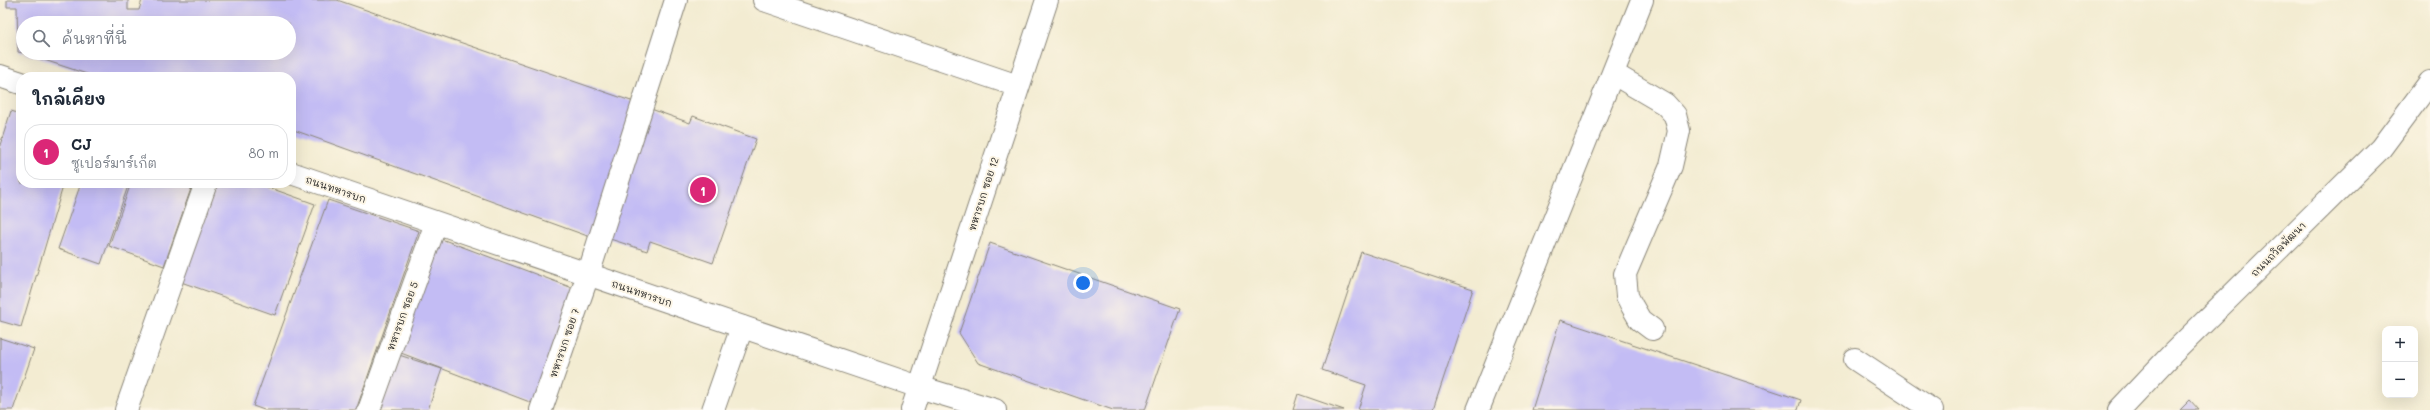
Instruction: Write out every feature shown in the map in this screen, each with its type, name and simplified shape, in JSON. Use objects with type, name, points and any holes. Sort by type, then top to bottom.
[{"type":"street","name":"ทหารบก ซอย 7","points":[[541,410],[588,275],[676,0]]},
{"type":"street","points":[[764,0],[1018,86]]},
{"type":"street","name":"ทหารบก ซอย 12","points":[[912,410],[1047,0]]},
{"type":"street","points":[[1478,410],[1614,74],[1642,0]]},
{"type":"street","points":[[1614,74],[1665,104],[1675,115],[1679,131],[1671,166],[1625,274],[1627,296],[1640,320],[1652,329]]},
{"type":"street","points":[[0,76],[16,81]]},
{"type":"street","name":"ถนนถวิลพัฒนา","points":[[2119,410],[2173,353],[2381,148],[2430,82]]},
{"type":"street","name":"ถนนทหารบก","points":[[296,176],[919,387],[995,410]]},
{"type":"street","points":[[126,410],[204,188]]},
{"type":"street","name":"ทหารบก ซอย 5","points":[[369,410],[436,223]]},
{"type":"street","points":[[713,410],[742,327]]},
{"type":"street","points":[[1855,359],[1932,410]]},
{"type":"building","points":[[7,0],[128,0],[128,10],[139,10],[142,0],[337,0],[634,102],[593,238],[296,131],[296,72],[81,72],[44,60],[296,60],[296,16],[17,16],[17,7],[7,7]]},
{"type":"building","points":[[651,109],[690,123],[693,116],[756,139],[713,263],[650,241],[647,251],[607,238]]},
{"type":"building","points":[[11,111],[16,112],[16,188],[63,188],[21,327],[0,321],[0,145]]},
{"type":"building","points":[[79,188],[127,188],[101,264],[58,249]]},
{"type":"building","points":[[129,188],[191,188],[164,266],[109,246]]},
{"type":"building","points":[[214,188],[270,188],[315,204],[275,315],[181,282]]},
{"type":"building","points":[[328,200],[419,231],[356,410],[264,410],[253,406]]},
{"type":"building","points":[[436,237],[578,290],[535,404],[393,350]]},
{"type":"building","points":[[990,243],[1180,309],[1145,410],[1113,410],[978,363],[959,333]]},
{"type":"building","points":[[1361,252],[1473,289],[1433,410],[1358,410],[1366,385],[1322,370]]},
{"type":"building","points":[[1560,320],[1801,400],[1798,410],[1532,410]]},
{"type":"building","points":[[0,338],[34,349],[13,410],[0,410]]},
{"type":"building","points":[[396,354],[442,369],[428,410],[376,410]]},
{"type":"building","points":[[1298,394],[1344,410],[1293,410]]},
{"type":"building","points":[[2190,400],[2199,410],[2180,410]]},
{"type":"place","name":"CJ","points":[[703,190]]}]
